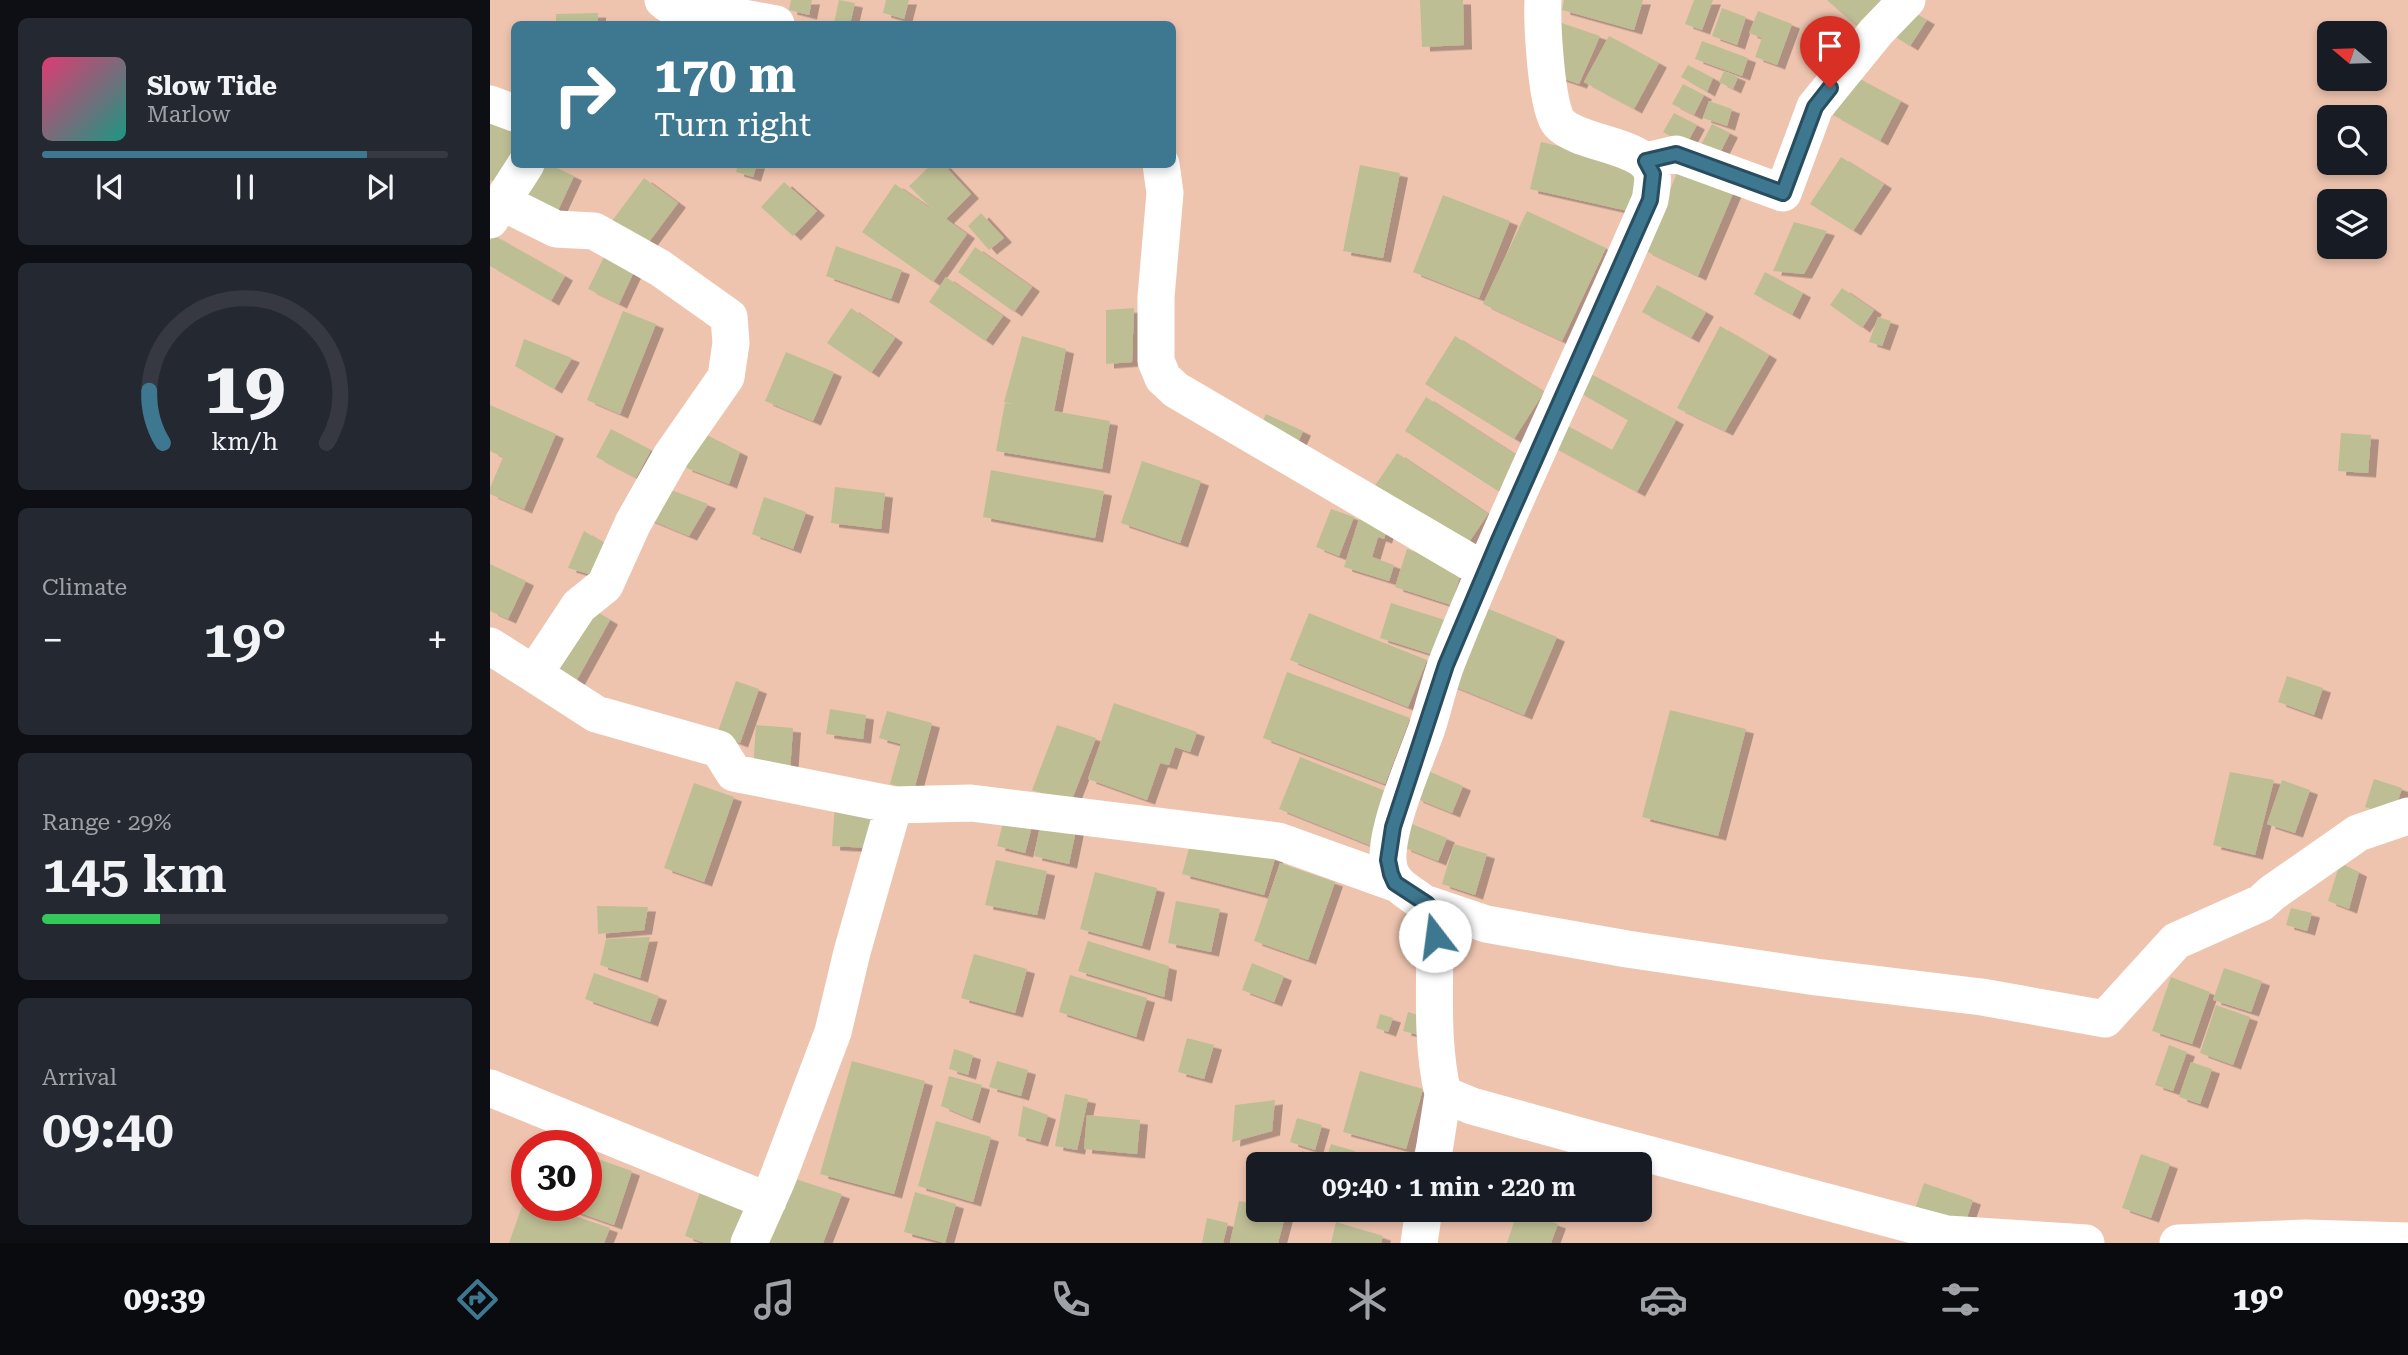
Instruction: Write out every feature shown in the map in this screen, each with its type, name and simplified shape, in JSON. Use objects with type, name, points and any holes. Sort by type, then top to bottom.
[{"type":"street","points":[[663,0],[668,4],[760,21]]},
{"type":"street","points":[[1395,883],[1388,860],[1393,827],[1446,665],[1650,200],[1653,174],[1646,161],[1560,125],[1553,113],[1547,74],[1543,0]]},
{"type":"street","points":[[1646,161],[1676,154],[1783,193],[1815,107],[1876,32],[1907,0]]},
{"type":"street","points":[[490,104],[511,112]]},
{"type":"street","points":[[523,168],[496,211],[556,229],[594,231],[660,268],[729,317],[731,343],[726,377],[671,456],[633,523],[605,584],[579,606],[534,674]]},
{"type":"street","points":[[1162,168],[1165,192],[1156,297],[1156,361],[1163,378],[1177,390],[1485,571]]},
{"type":"street","points":[[490,646],[596,714],[719,749],[734,773],[894,805],[971,803],[1278,841],[1395,883],[1427,904],[1486,924],[1627,949],[1816,977],[1982,997],[2105,1019],[2176,941],[2261,903],[2358,833],[2408,816]]},
{"type":"street","points":[[750,1243],[834,1032],[852,952],[894,805]]},
{"type":"street","points":[[1427,904],[1434,913],[1435,1022],[1438,1069],[1443,1094],[1434,1152]]},
{"type":"street","points":[[490,1088],[768,1201]]},
{"type":"street","points":[[1443,1094],[1472,1106],[1947,1234],[2035,1242],[2086,1243]]},
{"type":"street","points":[[1419,1243],[1422,1222]]},
{"type":"street","points":[[2178,1243],[2305,1238],[2408,1241]]},
{"type":"building","points":[[791,0],[812,0],[809,15],[789,10]]},
{"type":"building","points":[[839,0],[855,3],[851,21],[834,21]]},
{"type":"building","points":[[886,0],[909,0],[904,19],[883,13]]},
{"type":"building","points":[[1420,0],[1463,0],[1464,45],[1422,47]]},
{"type":"building","points":[[1564,0],[1643,0],[1634,30],[1562,10]]},
{"type":"building","points":[[1694,0],[1713,0],[1702,30],[1685,24]]},
{"type":"building","points":[[1827,0],[1887,0],[1863,32]]},
{"type":"building","points":[[1722,8],[1746,17],[1737,45],[1712,36]]},
{"type":"building","points":[[1909,10],[1927,20],[1910,46],[1894,36]]},
{"type":"building","points":[[1758,11],[1792,24],[1777,65],[1755,57],[1762,38],[1749,33]]},
{"type":"building","points":[[598,13],[598,21],[556,21],[556,14]]},
{"type":"building","points":[[1550,19],[1600,36],[1579,84],[1555,76]]},
{"type":"building","points":[[1609,36],[1659,63],[1634,109],[1584,82]]},
{"type":"building","points":[[1702,41],[1748,58],[1742,76],[1695,59]]},
{"type":"building","points":[[1688,65],[1713,78],[1707,92],[1681,77]]},
{"type":"building","points":[[1724,71],[1738,77],[1733,89],[1719,82]]},
{"type":"building","points":[[1854,76],[1901,101],[1880,141],[1833,115]]},
{"type":"building","points":[[1683,84],[1704,95],[1694,115],[1672,104]]},
{"type":"building","points":[[1709,101],[1732,109],[1727,126],[1703,118]]},
{"type":"building","points":[[490,103],[511,113],[511,159],[496,182],[490,180]]},
{"type":"building","points":[[1674,113],[1697,125],[1686,145],[1663,132]]},
{"type":"building","points":[[1712,124],[1730,133],[1719,155],[1701,145]]},
{"type":"building","points":[[1541,142],[1638,164],[1628,211],[1530,189]]},
{"type":"building","points":[[1841,157],[1884,184],[1853,231],[1810,204]]},
{"type":"building","points":[[1681,164],[1737,184],[1698,276],[1644,250]]},
{"type":"building","points":[[1360,165],[1400,173],[1383,258],[1343,251]]},
{"type":"building","points":[[540,168],[557,168],[574,176],[555,217],[524,202]]},
{"type":"building","points":[[737,168],[756,168],[753,177],[736,172]]},
{"type":"building","points":[[928,168],[947,168],[971,194],[946,219],[967,234],[933,282],[862,232],[895,184],[934,211],[909,186]]},
{"type":"building","points":[[644,178],[678,203],[640,254],[606,229]]},
{"type":"building","points":[[784,182],[817,211],[793,236],[761,207]]},
{"type":"building","points":[[1443,195],[1510,221],[1479,298],[1413,272]]},
{"type":"building","points":[[1527,211],[1606,248],[1562,341],[1483,304]]},
{"type":"building","points":[[981,213],[1004,238],[989,250],[968,226]]},
{"type":"building","points":[[1794,222],[1827,231],[1804,274],[1773,271]]},
{"type":"building","points":[[493,235],[565,276],[551,301],[490,266],[490,241]]},
{"type":"building","points":[[836,246],[902,270],[891,299],[826,276]]},
{"type":"building","points":[[975,247],[1032,287],[1014,312],[958,272]]},
{"type":"building","points":[[608,249],[638,263],[619,304],[588,289]]},
{"type":"building","points":[[1765,272],[1803,293],[1792,315],[1754,294]]},
{"type":"building","points":[[946,277],[1003,316],[985,341],[929,302]]},
{"type":"building","points":[[1657,285],[1706,312],[1691,338],[1642,312]]},
{"type":"building","points":[[1842,288],[1874,310],[1862,328],[1830,305]]},
{"type":"building","points":[[851,308],[895,338],[871,373],[827,343]]},
{"type":"building","points":[[1134,308],[1132,362],[1106,364],[1106,310]]},
{"type":"building","points":[[623,311],[656,324],[620,414],[587,400]]},
{"type":"building","points":[[1878,317],[1891,321],[1882,346],[1869,342]]},
{"type":"building","points":[[1720,326],[1769,355],[1725,431],[1677,408]]},
{"type":"building","points":[[1022,336],[1066,349],[1054,411],[1110,421],[1102,469],[996,451],[1005,403],[1012,404],[1004,402]]},
{"type":"building","points":[[1455,336],[1544,392],[1514,439],[1425,384]]},
{"type":"building","points":[[524,339],[572,358],[554,389],[515,366]]},
{"type":"building","points":[[786,352],[834,372],[813,421],[765,401]]},
{"type":"building","points":[[1587,372],[1676,420],[1637,492],[1548,444],[1560,422],[1612,450],[1628,420],[1577,391]]},
{"type":"building","points":[[1426,397],[1519,457],[1498,491],[1405,431]]},
{"type":"building","points":[[490,405],[556,434],[524,509],[490,494],[503,457],[490,451]]},
{"type":"building","points":[[1266,414],[1303,431],[1296,447],[1258,431]]},
{"type":"building","points":[[611,429],[651,450],[636,478],[596,457]]},
{"type":"building","points":[[701,432],[740,452],[729,484],[684,467]]},
{"type":"building","points":[[2341,433],[2371,435],[2368,473],[2338,471]]},
{"type":"building","points":[[1397,453],[1488,514],[1463,551],[1372,490]]},
{"type":"building","points":[[1142,461],[1201,481],[1180,543],[1121,523]]},
{"type":"building","points":[[991,470],[1104,491],[1095,538],[983,517]]},
{"type":"building","points":[[658,485],[708,504],[689,536],[641,516]]},
{"type":"building","points":[[835,487],[885,493],[881,529],[831,523]]},
{"type":"building","points":[[764,497],[806,512],[793,549],[752,534]]},
{"type":"building","points":[[1331,509],[1354,517],[1339,556],[1316,547]]},
{"type":"building","points":[[1359,519],[1388,527],[1384,539],[1378,537],[1372,557],[1394,565],[1389,581],[1344,567]]},
{"type":"building","points":[[584,531],[611,547],[599,577],[568,568]]},
{"type":"building","points":[[1407,549],[1463,567],[1451,605],[1395,587]]},
{"type":"building","points":[[490,564],[526,581],[508,619],[490,611]]},
{"type":"building","points":[[1391,603],[1445,620],[1434,655],[1380,638]]},
{"type":"building","points":[[1479,605],[1557,637],[1524,715],[1446,683]]},
{"type":"building","points":[[588,607],[610,620],[572,689],[550,677]]},
{"type":"building","points":[[1309,613],[1427,660],[1408,707],[1290,660]]},
{"type":"building","points":[[1287,672],[1410,718],[1385,784],[1263,738]]},
{"type":"building","points":[[2287,676],[2323,688],[2314,715],[2278,702]]},
{"type":"building","points":[[736,681],[759,689],[740,743],[717,734]]},
{"type":"building","points":[[1114,703],[1197,732],[1190,752],[1175,747],[1169,765],[1160,763],[1147,800],[1088,779]]},
{"type":"building","points":[[830,709],[866,715],[863,739],[826,734]]},
{"type":"building","points":[[1670,710],[1746,729],[1718,836],[1642,817]]},
{"type":"building","points":[[887,711],[932,723],[914,790],[890,784],[901,744],[879,738]]},
{"type":"building","points":[[756,725],[793,728],[790,771],[753,768]]},
{"type":"building","points":[[1057,725],[1096,738],[1071,802],[1032,790]]},
{"type":"building","points":[[1300,757],[1398,796],[1377,848],[1279,809]]},
{"type":"building","points":[[1426,770],[1463,786],[1452,813],[1415,798]]},
{"type":"building","points":[[2230,772],[2274,780],[2255,855],[2213,845]]},
{"type":"building","points":[[2374,779],[2402,788],[2393,817],[2365,807]]},
{"type":"building","points":[[2282,780],[2310,790],[2295,833],[2267,824]]},
{"type":"building","points":[[694,783],[734,797],[704,882],[664,868]]},
{"type":"building","points":[[835,803],[872,805],[869,848],[832,846]]},
{"type":"building","points":[[1005,815],[1033,822],[1025,853],[997,846]]},
{"type":"building","points":[[1042,817],[1077,825],[1069,864],[1034,856]]},
{"type":"building","points":[[1412,824],[1447,838],[1438,861],[1403,847]]},
{"type":"building","points":[[1193,833],[1278,849],[1264,895],[1182,874]]},
{"type":"building","points":[[1454,844],[1487,854],[1475,895],[1442,884]]},
{"type":"building","points":[[996,860],[1047,871],[1037,915],[985,905]]},
{"type":"building","points":[[1280,863],[1335,882],[1308,960],[1254,941]]},
{"type":"building","points":[[2340,863],[2359,872],[2349,909],[2328,901]]},
{"type":"building","points":[[1095,872],[1157,888],[1142,946],[1080,929]]},
{"type":"building","points":[[1176,901],[1220,909],[1211,952],[1168,943]]},
{"type":"building","points":[[597,906],[648,907],[644,930],[598,934]]},
{"type":"building","points":[[2291,908],[2312,913],[2307,931],[2286,925]]},
{"type":"building","points":[[650,937],[640,978],[600,965],[606,939]]},
{"type":"building","points":[[1088,941],[1169,966],[1164,997],[1078,971]]},
{"type":"building","points":[[974,954],[1027,969],[1015,1013],[961,998]]},
{"type":"building","points":[[1252,963],[1284,976],[1274,1002],[1242,990]]},
{"type":"building","points":[[2224,968],[2262,981],[2251,1012],[2213,1000]]},
{"type":"building","points":[[594,973],[659,996],[650,1022],[585,999]]},
{"type":"building","points":[[1070,975],[1147,998],[1136,1037],[1059,1012]]},
{"type":"building","points":[[2171,977],[2210,992],[2192,1044],[2152,1031]]},
{"type":"building","points":[[2216,1005],[2250,1017],[2233,1065],[2200,1053]]},
{"type":"building","points":[[1408,1012],[1428,1018],[1423,1036],[1403,1031]]},
{"type":"building","points":[[1380,1014],[1393,1018],[1388,1032],[1376,1028]]},
{"type":"building","points":[[1187,1038],[1214,1045],[1204,1079],[1178,1072]]},
{"type":"building","points":[[2169,1045],[2187,1052],[2173,1091],[2155,1085]]},
{"type":"building","points":[[954,1049],[973,1055],[968,1075],[949,1069]]},
{"type":"building","points":[[852,1061],[925,1081],[894,1194],[820,1174]]},
{"type":"building","points":[[997,1061],[1028,1070],[1021,1096],[989,1087]]},
{"type":"building","points":[[2191,1062],[2212,1069],[2200,1104],[2179,1097]]},
{"type":"building","points":[[1360,1071],[1423,1089],[1406,1149],[1343,1132]]},
{"type":"building","points":[[949,1076],[982,1085],[972,1119],[941,1106]]},
{"type":"building","points":[[1065,1094],[1088,1099],[1077,1150],[1055,1146]]},
{"type":"building","points":[[1275,1100],[1272,1131],[1232,1142],[1235,1105]]},
{"type":"building","points":[[1023,1106],[1048,1115],[1040,1142],[1018,1136]]},
{"type":"building","points":[[1087,1115],[1140,1120],[1137,1154],[1084,1149]]},
{"type":"building","points":[[1297,1118],[1322,1125],[1315,1150],[1290,1142]]},
{"type":"building","points":[[936,1121],[991,1137],[973,1202],[918,1186]]},
{"type":"building","points":[[1331,1144],[1355,1151],[1355,1152],[1329,1152]]},
{"type":"building","points":[[2141,1154],[2170,1164],[2151,1218],[2122,1208]]},
{"type":"building","points":[[602,1161],[632,1171],[614,1225],[602,1221]]},
{"type":"building","points":[[786,1176],[842,1194],[823,1243],[755,1243]]},
{"type":"building","points":[[1924,1183],[1973,1200],[1964,1226],[1915,1209]]},
{"type":"building","points":[[702,1186],[750,1203],[735,1243],[705,1243],[685,1236]]},
{"type":"building","points":[[915,1192],[956,1204],[945,1243],[904,1232]]},
{"type":"building","points":[[1239,1201],[1246,1202],[1246,1222],[1284,1222],[1278,1243],[1230,1243]]},
{"type":"building","points":[[1207,1218],[1228,1223],[1223,1243],[1202,1243]]},
{"type":"building","points":[[517,1221],[590,1221],[610,1228],[604,1243],[509,1243]]},
{"type":"building","points":[[1336,1222],[1383,1236],[1381,1243],[1331,1243]]},
{"type":"building","points":[[1514,1222],[1558,1224],[1551,1243],[1507,1243]]},
{"type":"route","points":[[1435,936],[1434,913],[1427,904],[1395,883],[1391,874],[1388,860],[1393,827],[1446,665],[1650,200],[1653,174],[1646,161],[1676,154],[1783,193],[1815,107],[1830,88]]}]
